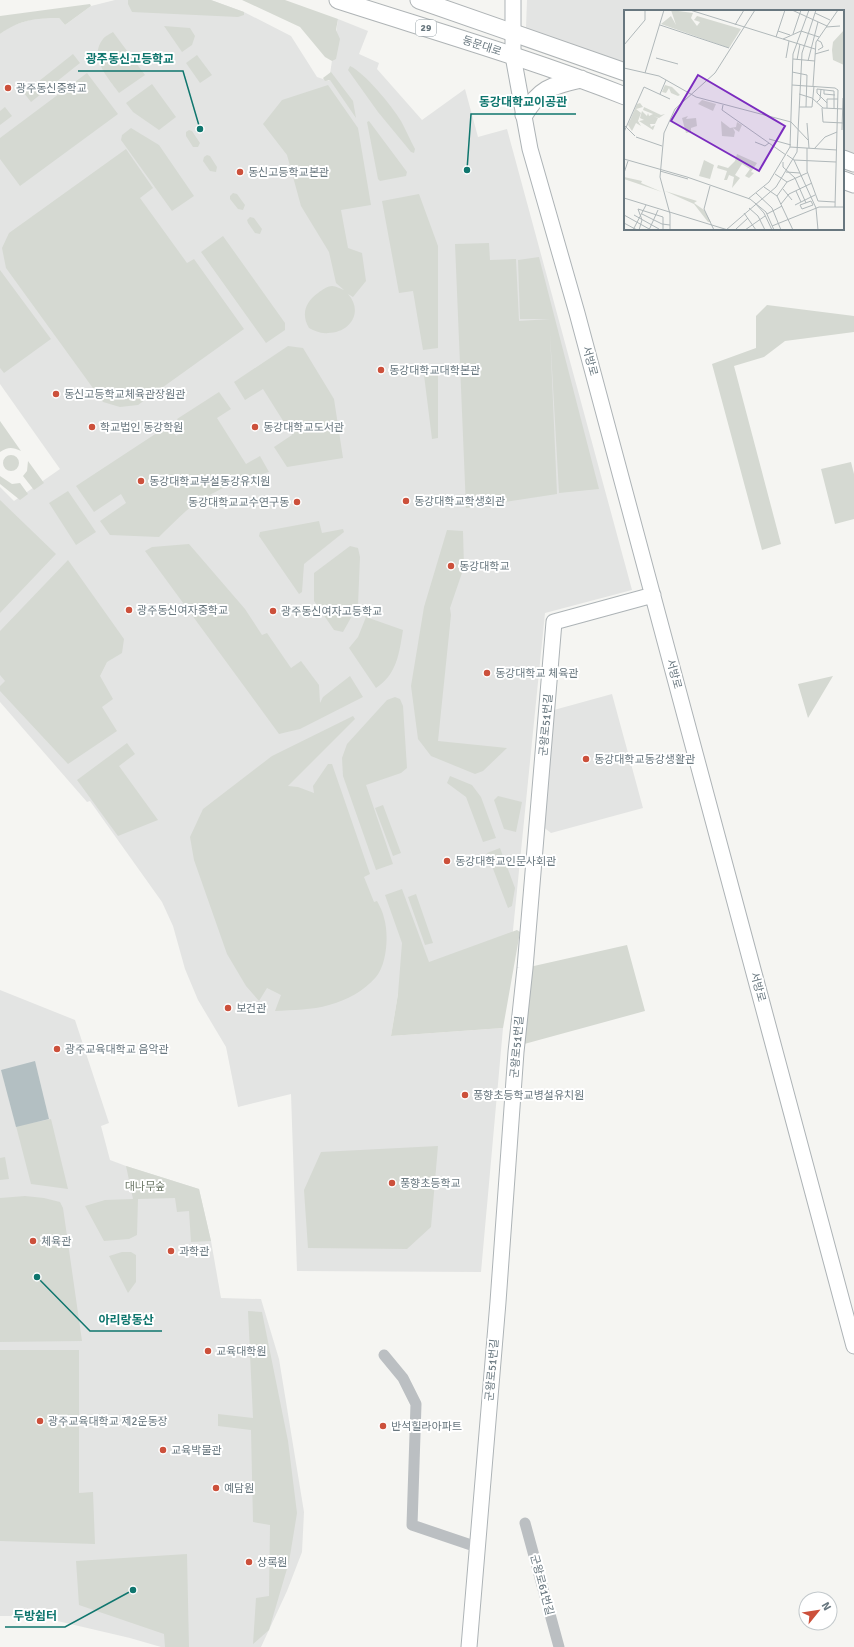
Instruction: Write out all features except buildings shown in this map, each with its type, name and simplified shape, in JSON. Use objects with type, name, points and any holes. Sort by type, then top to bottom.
[{"type":"main road","name":"동문대로","points":[[338,0],[513,56],[624,96]]},
{"type":"main road","name":"29","points":[[419,0],[512,31],[624,72]]},
{"type":"main road","name":"서방로","points":[[513,0],[513,56],[530,149],[577,313],[854,1346]]},
{"type":"main road","points":[[524,115],[538,95],[546,89],[559,84],[581,79]]},
{"type":"main road","points":[[844,159],[854,163]]},
{"type":"main road","points":[[844,180],[854,184]]},
{"type":"main road","name":"군왕로51번길","points":[[469,1647],[516,1052],[525,968],[554,622],[653,596]]},
{"type":"street","points":[[384,1355],[403,1378],[416,1404],[412,1525],[477,1547]]},
{"type":"street","name":"군왕로61번길","points":[[525,1523],[559,1647]]},
{"type":"shaded area","points":[[115,0],[211,0],[244,12],[291,36],[317,77],[329,81],[338,19],[368,31],[359,54],[379,63],[377,69],[422,120],[465,89],[478,137],[507,129],[632,590],[545,613],[511,950],[398,994],[391,1036],[503,1028],[481,1272],[297,1271],[291,1094],[238,1107],[226,1047],[198,1000],[185,969],[173,926],[162,902],[90,801],[87,802],[0,702],[0,487],[14,501],[60,469],[0,384],[0,34],[11,26],[36,18],[59,18],[65,25],[91,6]]},
{"type":"shaded area","points":[[527,0],[854,0],[854,155],[844,151],[844,10],[624,10],[624,68],[596,58],[526,28]]},
{"type":"shaded area","points":[[612,694],[643,808],[551,833],[542,826],[554,710]]},
{"type":"shaded area","points":[[0,990],[75,1020],[109,1123],[101,1126],[110,1160],[199,1189],[211,1241],[221,1298],[261,1299],[279,1359],[304,1512],[302,1552],[287,1591],[261,1647],[161,1647],[130,1638],[36,1616],[0,1616]]},
{"type":"shaded area","points":[[35,1061],[49,1119],[16,1127],[1,1070]]},
{"type":"green space","points":[[128,0],[211,0],[244,12],[244,15],[238,17],[132,12],[128,4]]},
{"type":"green space","points":[[242,0],[285,0],[338,19],[336,30],[340,39],[336,59],[332,61],[325,57],[300,27]]},
{"type":"green space","points":[[90,4],[91,6],[65,25],[59,18],[35,19],[7,29],[0,34],[0,16]]},
{"type":"green space","points":[[164,26],[190,28],[195,36],[192,45],[182,52]]},
{"type":"green space","points":[[113,32],[145,75],[119,93],[102,68],[98,53],[99,46],[103,39]]},
{"type":"green space","points":[[73,54],[80,63],[31,102],[24,93]]},
{"type":"green space","points":[[197,55],[212,75],[200,83],[186,63]]},
{"type":"green space","points":[[350,66],[363,75],[378,90],[391,107],[401,121],[415,149],[414,153],[411,152],[378,112],[348,70]]},
{"type":"green space","points":[[331,72],[353,101],[356,118],[330,80],[325,81],[323,78]]},
{"type":"green space","points":[[87,73],[118,114],[20,186],[0,159],[0,138]]},
{"type":"green space","points":[[152,84],[176,117],[159,130],[133,112],[126,103]]},
{"type":"green space","points":[[328,85],[358,128],[371,205],[341,210],[348,248],[362,253],[366,281],[353,297],[348,294],[353,301],[355,308],[355,314],[352,320],[343,329],[336,332],[325,333],[309,328],[305,318],[307,305],[310,300],[323,289],[330,286],[344,290],[336,283],[329,252],[301,206],[287,155],[263,124],[282,100]]},
{"type":"green space","points":[[5,107],[12,116],[0,125],[0,111]]},
{"type":"green space","points":[[369,121],[407,172],[406,176],[380,181],[378,179],[367,122]]},
{"type":"green space","points":[[131,128],[159,145],[194,196],[172,211],[121,140],[122,135]]},
{"type":"green space","points":[[189,130],[192,131],[200,143],[198,147],[193,147],[186,136],[186,132]]},
{"type":"green space","points":[[126,149],[153,188],[140,198],[187,263],[194,259],[244,329],[138,405],[120,407],[103,402],[6,268],[2,248],[9,233]]},
{"type":"green space","points":[[207,155],[210,156],[217,167],[216,172],[210,171],[203,161],[204,157]]},
{"type":"green space","points":[[233,193],[237,194],[245,205],[243,210],[238,209],[230,199],[230,196]]},
{"type":"green space","points":[[419,194],[438,246],[438,348],[423,350],[413,291],[399,293],[382,201]]},
{"type":"green space","points":[[250,217],[254,218],[262,229],[260,234],[255,233],[248,223],[247,220]]},
{"type":"green space","points":[[223,236],[285,323],[285,330],[266,343],[201,252]]},
{"type":"green space","points":[[489,243],[490,260],[516,259],[519,321],[550,319],[520,319],[518,260],[539,257],[599,489],[559,493],[550,333],[557,494],[466,508],[455,244]]},
{"type":"green space","points":[[0,270],[51,339],[4,373],[0,368]]},
{"type":"green space","points":[[767,305],[854,316],[854,332],[785,341],[764,357],[734,366],[781,544],[762,550],[712,364],[756,348],[756,316]]},
{"type":"green space","points":[[288,346],[303,348],[334,399],[343,458],[287,467],[274,447],[292,435],[263,389],[245,400],[234,382]]},
{"type":"green space","points":[[438,364],[438,438],[432,439],[423,367]]},
{"type":"green space","points":[[219,392],[231,409],[217,418],[246,464],[260,456],[269,472],[215,492],[186,511],[159,537],[110,535],[100,521],[126,503],[121,494],[94,512],[76,486],[169,425],[176,436],[185,431],[177,419]]},
{"type":"green space","points":[[0,421],[21,451],[10,448],[0,452]]},
{"type":"green space","points":[[11,455],[18,460],[19,463],[14,470],[11,471],[4,466],[3,463],[8,456]]},
{"type":"green space","points":[[28,461],[44,483],[34,490],[23,476],[27,471]]},
{"type":"green space","points":[[851,462],[854,474],[854,519],[835,524],[821,469]]},
{"type":"green space","points":[[0,476],[12,484],[20,483],[28,494],[20,500],[0,484]]},
{"type":"green space","points":[[68,491],[96,532],[76,545],[49,503]]},
{"type":"green space","points":[[0,500],[56,554],[0,613]]},
{"type":"green space","points":[[319,521],[322,533],[343,529],[344,532],[304,564],[302,592],[299,594],[259,536],[260,532]]},
{"type":"green space","points":[[447,530],[463,531],[464,567],[450,608],[451,615],[438,741],[507,748],[483,771],[475,774],[431,756],[418,739],[411,686],[424,607]]},
{"type":"green space","points":[[189,544],[245,609],[262,635],[267,633],[291,668],[301,661],[319,685],[320,703],[323,697],[350,676],[363,697],[300,729],[279,734],[145,551],[152,547]]},
{"type":"green space","points":[[350,546],[358,548],[360,557],[358,605],[343,632],[334,630],[314,601],[314,573]]},
{"type":"green space","points":[[68,560],[124,639],[122,653],[107,662],[100,676],[113,699],[102,707],[117,731],[68,764],[0,691],[0,686],[5,681],[0,675],[0,631]]},
{"type":"green space","points":[[366,617],[403,630],[396,663],[393,670],[389,676],[376,688],[349,648],[358,637]]},
{"type":"green space","points":[[833,676],[808,718],[798,684]]},
{"type":"green space","points":[[395,697],[400,699],[403,706],[407,768],[401,773],[366,785],[393,864],[376,870],[343,776],[342,758],[347,744],[387,700]]},
{"type":"green space","points":[[353,716],[355,719],[288,786],[298,787],[314,793],[313,786],[328,764],[332,764],[370,874],[364,877],[374,902],[377,901],[384,916],[387,940],[383,965],[376,977],[366,987],[349,998],[323,1007],[302,1010],[275,1011],[281,995],[267,988],[259,1001],[246,986],[227,954],[194,860],[190,837],[203,809],[272,756]]},
{"type":"green space","points":[[127,743],[135,754],[119,766],[158,820],[118,836],[77,780]]},
{"type":"green space","points":[[450,776],[472,785],[481,797],[496,838],[483,842],[466,797],[447,783]]},
{"type":"green space","points":[[498,796],[522,802],[516,832],[504,829],[494,800]]},
{"type":"green space","points":[[383,805],[401,853],[393,856],[375,808]]},
{"type":"green space","points":[[500,848],[515,888],[512,906],[508,908],[487,853]]},
{"type":"green space","points":[[402,889],[429,962],[517,930],[520,932],[503,1028],[391,1036],[398,994],[402,943],[385,895]]},
{"type":"green space","points":[[416,894],[433,943],[425,945],[408,897]]},
{"type":"green space","points":[[627,945],[645,1011],[517,1046],[525,968]]},
{"type":"green space","points":[[51,1119],[68,1189],[31,1184],[16,1126]]},
{"type":"green space","points":[[438,1146],[431,1227],[407,1249],[308,1248],[304,1190],[321,1152]]},
{"type":"green space","points":[[5,1157],[9,1179],[0,1180],[0,1158]]},
{"type":"green space","name":"대나무숲","points":[[126,1166],[199,1189],[211,1241],[191,1242],[189,1211],[177,1212],[175,1198],[138,1199],[137,1235],[129,1239],[104,1241],[85,1206],[105,1200],[133,1199]]},
{"type":"green space","points":[[25,1196],[44,1198],[60,1202],[63,1208],[82,1341],[0,1342],[0,1198]]},
{"type":"green space","points":[[122,1252],[131,1252],[136,1255],[136,1282],[128,1293],[109,1256]]},
{"type":"green space","points":[[248,1311],[262,1312],[288,1441],[297,1513],[289,1562],[269,1630],[253,1644],[256,1598],[269,1596],[270,1525],[253,1522],[251,1430],[218,1426],[218,1414],[253,1418]]},
{"type":"green space","name":"광주교육대학교 제2운동장","points":[[0,1350],[79,1350],[79,1493],[93,1492],[95,1544],[0,1541]]},
{"type":"green space","points":[[187,1554],[189,1647],[165,1647],[164,1634],[79,1605],[76,1561]]},
{"type":"place","name":"광주동신중학교","points":[[8,88]]},
{"type":"place","name":"광주동신고등학교","points":[[200,129]]},
{"type":"place","name":"동강대학교이공관","points":[[467,170]]},
{"type":"place","name":"동신고등학교본관","points":[[240,172]]},
{"type":"place","name":"동강대학교대학본관","points":[[381,370]]},
{"type":"place","name":"동신고등학교체육관장원관","points":[[56,394]]},
{"type":"place","name":"학교법인 동강학원","points":[[92,427]]},
{"type":"place","name":"동강대학교도서관","points":[[255,427]]},
{"type":"place","name":"동강대학교부설동강유치원","points":[[141,481]]},
{"type":"place","name":"동강대학교학생회관","points":[[406,501]]},
{"type":"place","name":"동강대학교교수연구동","points":[[297,502]]},
{"type":"place","name":"동강대학교","points":[[451,566]]},
{"type":"place","name":"광주동신여자중학교","points":[[129,610]]},
{"type":"place","name":"광주동신여자고등학교","points":[[273,611]]},
{"type":"place","name":"동강대학교 체육관","points":[[487,673]]},
{"type":"place","name":"동강대학교동강생활관","points":[[586,759]]},
{"type":"place","name":"동강대학교인문사회관","points":[[447,861]]},
{"type":"place","name":"보건관","points":[[228,1008]]},
{"type":"place","name":"광주교육대학교 음악관","points":[[57,1049]]},
{"type":"place","name":"풍향초등학교병설유치원","points":[[465,1095]]},
{"type":"place","name":"풍향초등학교","points":[[392,1183]]},
{"type":"place","name":"체육관","points":[[33,1241]]},
{"type":"place","name":"과학관","points":[[171,1251]]},
{"type":"place","name":"아리랑동산","points":[[37,1277]]},
{"type":"place","name":"교육대학원","points":[[208,1351]]},
{"type":"place","name":"광주교육대학교 제2운동장","points":[[40,1421]]},
{"type":"place","name":"반석힐라아파트","points":[[383,1426]]},
{"type":"place","name":"교육박물관","points":[[163,1450]]},
{"type":"place","name":"예담원","points":[[216,1488]]},
{"type":"place","name":"상록원","points":[[249,1562]]},
{"type":"place","name":"두방쉼터","points":[[133,1590]]}]
